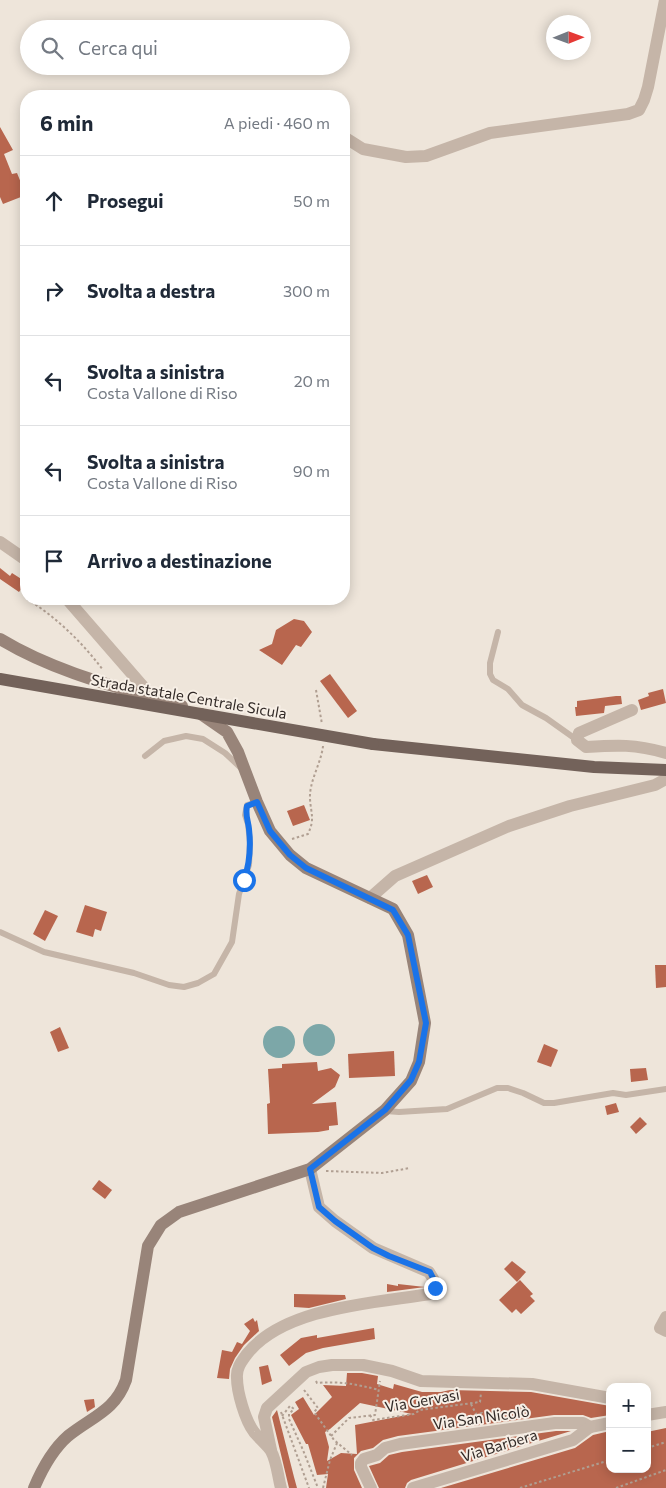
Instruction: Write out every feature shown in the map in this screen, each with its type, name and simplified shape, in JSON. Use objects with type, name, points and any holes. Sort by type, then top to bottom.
[{"type":"main road","points":[[0,639],[13,647],[74,674],[192,709],[210,719],[227,732],[238,752],[270,831],[290,855],[306,868],[393,910],[408,935],[426,1023],[419,1062],[411,1080],[385,1110],[314,1166],[179,1212],[161,1225],[148,1246],[126,1380],[121,1393],[113,1404],[67,1437],[42,1469],[34,1488]]},
{"type":"main road","name":"Strada statale Centrale Sicula","points":[[0,679],[373,744],[594,767],[666,770]]},
{"type":"street","points":[[350,141],[363,149],[406,157],[426,156],[490,133],[628,114],[639,110],[648,87],[665,0]]},
{"type":"street","points":[[0,542],[20,556]]},
{"type":"street","points":[[72,605],[153,698]]},
{"type":"street","points":[[632,710],[579,733],[577,740],[586,747],[622,745],[666,752]]},
{"type":"street","points":[[370,898],[395,876],[509,826],[570,806],[655,785],[666,779]]},
{"type":"street","points":[[271,1450],[252,1429],[247,1418],[237,1377],[238,1366],[257,1342],[286,1324],[315,1314],[430,1294],[435,1288],[435,1282],[430,1272],[373,1248],[319,1207],[314,1166]]},
{"type":"street","points":[[666,1317],[660,1328],[666,1330]]},
{"type":"street","points":[[281,1488],[264,1417],[268,1408],[306,1372],[312,1369],[326,1366],[363,1365],[392,1370],[421,1381],[532,1384],[606,1397]]},
{"type":"street","points":[[651,1414],[666,1412]]},
{"type":"street","name":"Via San Nicolò","points":[[372,1488],[361,1467],[361,1463],[364,1459],[385,1448],[400,1444],[555,1423],[583,1423],[590,1427],[606,1424]]},
{"type":"street","name":"Via Barbera","points":[[414,1488],[573,1440],[590,1427]]},
{"type":"lane","points":[[498,632],[490,663],[490,674],[493,680],[508,689],[522,705],[546,718],[577,740]]},
{"type":"lane","points":[[145,756],[164,741],[186,736],[203,739],[225,752],[246,773]]},
{"type":"lane","points":[[0,932],[44,952],[134,973],[169,985],[184,987],[198,983],[214,974],[232,942],[239,894],[249,865],[250,842],[245,815],[247,806],[257,802]]},
{"type":"lane","points":[[385,1110],[399,1112],[448,1109],[497,1088],[508,1088],[544,1102],[554,1103],[613,1093],[626,1095],[666,1089]]},
{"type":"path","points":[[37,605],[48,611],[94,658],[115,686]]},
{"type":"path","points":[[316,690],[322,728]]},
{"type":"path","points":[[280,843],[308,834],[312,827],[310,798],[312,785],[320,763],[323,738]]},
{"type":"path","points":[[314,1166],[327,1171],[382,1173],[410,1168]]},
{"type":"path","points":[[331,1436],[350,1418],[375,1415],[378,1390],[381,1381],[385,1380]]},
{"type":"path","points":[[316,1383],[338,1382],[356,1384],[378,1390]]},
{"type":"path","points":[[305,1386],[304,1389],[318,1408],[314,1412],[331,1436],[343,1448]]},
{"type":"path","name":"Via Gervasi","points":[[370,1415],[373,1420],[414,1414],[420,1410],[480,1402]]},
{"type":"path","points":[[471,1404],[476,1414],[482,1413],[484,1433]]},
{"type":"path","points":[[309,1488],[282,1416],[290,1406],[294,1409],[289,1414],[318,1488]]},
{"type":"path","points":[[651,1447],[666,1442]]},
{"type":"path","points":[[323,1488],[330,1460],[337,1443]]},
{"type":"path","points":[[520,1488],[606,1461]]},
{"type":"path","points":[[616,1488],[666,1470]]},
{"type":"water","points":[[319,1024],[331,1028],[335,1040],[331,1052],[319,1056],[307,1052],[303,1040],[307,1028]]},
{"type":"water","points":[[279,1026],[291,1030],[295,1042],[291,1054],[279,1058],[267,1054],[263,1042],[267,1030]]},
{"type":"building","points":[[0,127],[13,150],[4,154],[12,174],[17,173],[20,180],[20,197],[3,204],[0,197]]},
{"type":"building","points":[[0,568],[10,576],[12,573],[20,578],[20,591],[19,592],[0,579]]},
{"type":"building","points":[[294,619],[304,621],[312,632],[301,647],[296,645],[282,665],[259,650],[272,644],[276,630]]},
{"type":"building","points":[[330,674],[357,711],[348,718],[320,681]]},
{"type":"building","points":[[663,689],[666,703],[641,710],[638,700],[649,696],[648,693]]},
{"type":"building","points":[[621,696],[622,704],[605,706],[604,713],[576,716],[575,707],[577,707],[577,701]]},
{"type":"building","points":[[304,805],[310,820],[293,826],[287,811]]},
{"type":"building","points":[[427,875],[433,887],[418,894],[412,881]]},
{"type":"building","points":[[85,905],[107,912],[101,931],[95,929],[93,937],[76,932]]},
{"type":"building","points":[[45,910],[58,916],[45,941],[33,934]]},
{"type":"building","points":[[655,965],[666,965],[666,987],[656,988]]},
{"type":"building","points":[[60,1027],[69,1048],[58,1052],[50,1032]]},
{"type":"building","points":[[544,1044],[558,1050],[551,1067],[537,1062]]},
{"type":"building","points":[[394,1051],[395,1076],[349,1078],[348,1054]]},
{"type":"building","points":[[317,1062],[318,1071],[331,1068],[340,1075],[335,1087],[312,1104],[336,1102],[338,1125],[329,1126],[329,1130],[318,1132],[268,1134],[267,1104],[270,1103],[268,1069],[282,1068],[282,1064]]},
{"type":"building","points":[[646,1068],[648,1080],[631,1082],[630,1069]]},
{"type":"building","points":[[616,1103],[619,1112],[607,1115],[605,1106]]},
{"type":"building","points":[[640,1117],[647,1124],[636,1134],[630,1127]]},
{"type":"building","points":[[99,1180],[112,1190],[105,1199],[92,1189]]},
{"type":"building","points":[[512,1261],[526,1272],[517,1282],[504,1269]]},
{"type":"building","points":[[520,1280],[533,1294],[530,1296],[535,1301],[521,1314],[516,1309],[512,1313],[499,1300]]},
{"type":"building","points":[[387,1284],[398,1286],[398,1284],[425,1287],[387,1292]]},
{"type":"building","points":[[294,1294],[345,1295],[346,1299],[309,1308],[294,1307]]},
{"type":"building","points":[[253,1318],[255,1322],[257,1320],[259,1331],[244,1345],[235,1358],[230,1369],[229,1379],[217,1378],[222,1350],[232,1352],[237,1342],[242,1344],[250,1331],[244,1324]]},
{"type":"building","points":[[374,1328],[375,1339],[323,1348],[306,1353],[289,1366],[280,1355],[301,1338],[317,1335],[317,1338]]},
{"type":"building","points":[[268,1365],[272,1381],[262,1385],[259,1367]]},
{"type":"building","points":[[347,1373],[362,1373],[378,1376],[377,1384],[393,1389],[394,1384],[422,1392],[450,1390],[531,1392],[606,1405],[606,1416],[591,1418],[583,1415],[554,1415],[398,1436],[383,1440],[373,1448],[361,1451],[354,1458],[354,1470],[362,1488],[326,1488],[328,1474],[317,1475],[308,1444],[306,1444],[291,1415],[299,1409],[295,1402],[303,1397],[314,1415],[332,1397],[323,1385],[346,1386]],"holes":[[[360,1403],[412,1414],[355,1425],[357,1454],[341,1453],[327,1461],[329,1447],[325,1432]]]},
{"type":"building","points":[[94,1399],[95,1407],[87,1412],[84,1400]]},
{"type":"building","points":[[277,1410],[297,1488],[289,1488],[272,1417]]},
{"type":"building","points":[[666,1428],[666,1488],[441,1488],[575,1448],[593,1435],[606,1432],[606,1473],[651,1473],[651,1431]]},
{"type":"building","points":[[556,1431],[571,1431],[411,1480],[405,1488],[379,1488],[369,1466],[380,1463],[389,1455],[402,1452]]},
{"type":"route","points":[[244,880],[249,865],[250,842],[245,815],[247,806],[257,802],[270,831],[290,855],[306,868],[393,910],[408,935],[426,1023],[419,1062],[411,1080],[385,1110],[310,1169],[319,1207],[373,1248],[430,1272],[434,1277],[435,1288]]}]
